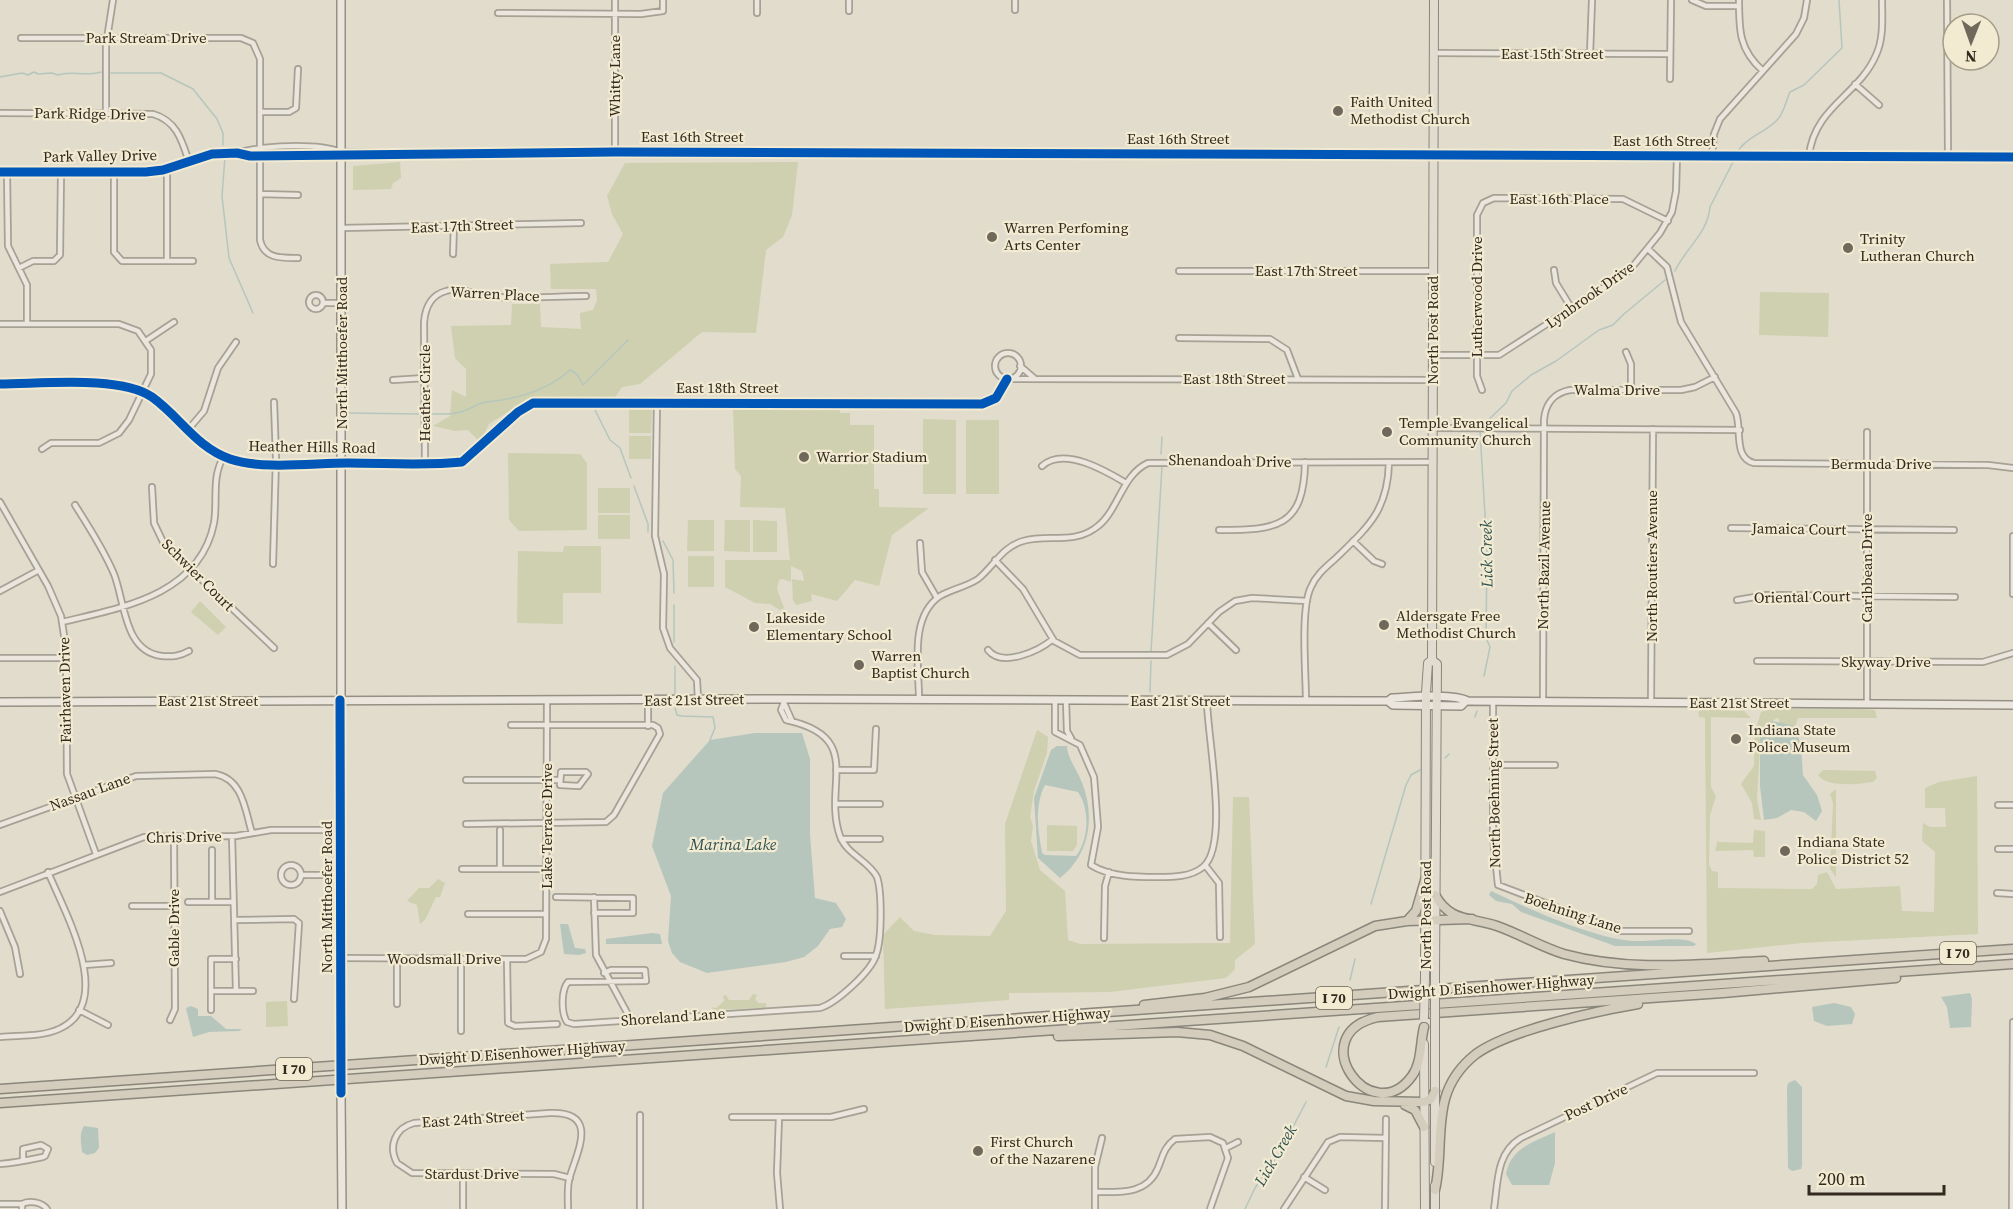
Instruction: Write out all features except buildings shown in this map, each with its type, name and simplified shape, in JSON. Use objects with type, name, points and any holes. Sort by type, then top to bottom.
[{"type":"highway","points":[[1407,921],[1416,910],[1426,877]]},
{"type":"highway","points":[[1435,895],[1447,912],[1503,928],[1552,950],[1621,965],[1903,956]]},
{"type":"highway","points":[[987,1022],[1183,1001],[1225,994],[1270,978],[1358,932],[1382,924],[1407,921],[1472,920]]},
{"type":"highway","name":"Dwight D Eisenhower Highway","points":[[0,1089],[2013,949]]},
{"type":"highway","name":"Dwight D Eisenhower Highway","points":[[0,1102],[2013,964]]},
{"type":"highway","points":[[1424,1022],[1416,1069],[1402,1085],[1388,1092],[1375,1092],[1359,1085],[1347,1071],[1344,1051],[1350,1033],[1363,1022],[1378,1017],[1723,993],[1868,981],[1995,966]]},
{"type":"highway","points":[[1435,1190],[1446,1098],[1458,1072],[1482,1050],[1553,1024],[1598,1012],[1723,993]]},
{"type":"highway","points":[[944,1039],[1195,1033],[1243,1046],[1343,1095],[1368,1101],[1424,1102],[1431,1099],[1435,1091]]},
{"type":"highway","points":[[1392,1102],[1415,1110],[1424,1127]]},
{"type":"main road","name":"North Mitthoefer Road","points":[[341,0],[342,1209]]},
{"type":"main road","name":"North Post Road","points":[[1434,0],[1432,660],[1428,663],[1426,701],[1426,877],[1435,977],[1435,1209]]},
{"type":"main road","name":"North Post Road","points":[[1425,1209],[1425,976],[1435,895],[1437,748],[1437,664],[1432,660]]},
{"type":"main road","name":"East 21st Street","points":[[0,702],[919,699],[1388,701],[1393,705],[1426,701],[1461,705],[1466,701],[2013,705]]},
{"type":"main road","points":[[1426,750],[1437,748]]},
{"type":"street","points":[[106,113],[107,38],[113,0]]},
{"type":"street","name":"Whitty Lane","points":[[615,0],[615,152]]},
{"type":"street","points":[[498,13],[615,15],[663,12],[663,0]]},
{"type":"street","points":[[756,0],[756,13]]},
{"type":"street","points":[[849,0],[849,11]]},
{"type":"street","points":[[1015,0],[1015,10]]},
{"type":"street","points":[[1590,54],[1592,0]]},
{"type":"street","points":[[1670,79],[1671,0]]},
{"type":"street","points":[[1692,0],[1706,6],[1739,3],[1743,46],[1750,59],[1763,71]]},
{"type":"street","points":[[1712,156],[1713,138],[1720,119],[1797,32],[1807,0]]},
{"type":"street","points":[[1809,156],[1811,138],[1816,126],[1870,66],[1879,49],[1882,0]]},
{"type":"street","points":[[1947,0],[1947,157]]},
{"type":"street","name":"Park Stream Drive","points":[[21,38],[243,38],[256,46],[260,59],[260,112]]},
{"type":"street","name":"East 15th Street","points":[[1434,53],[1670,54]]},
{"type":"street","points":[[298,69],[296,108],[289,112],[260,112],[262,247],[275,257],[298,258]]},
{"type":"street","points":[[1855,84],[1879,105]]},
{"type":"street","name":"Park Ridge Drive","points":[[0,113],[147,113],[165,119],[179,134],[189,162]]},
{"type":"street","name":"Park Valley Drive","points":[[237,153],[260,148],[330,148],[342,153]]},
{"type":"street","name":"Park Valley Drive","points":[[0,172],[114,172],[167,169],[212,154],[329,156],[342,153]]},
{"type":"street","name":"East 16th Street","points":[[342,153],[2013,157]]},
{"type":"street","name":"Lynbrook Drive","points":[[1433,356],[1499,355],[1629,271],[1668,220],[1676,196],[1677,156]]},
{"type":"street","points":[[167,169],[167,261]]},
{"type":"street","points":[[8,172],[8,243],[11,256],[27,285],[27,324]]},
{"type":"street","points":[[114,172],[114,252],[117,258],[123,261],[193,261]]},
{"type":"street","points":[[19,268],[33,261],[54,261],[60,255],[61,173]]},
{"type":"street","points":[[260,194],[298,195]]},
{"type":"street","name":"East 16th Place","points":[[1482,204],[1494,198],[1619,199],[1668,220]]},
{"type":"street","name":"Lutherwood Drive","points":[[1482,204],[1477,215],[1477,379],[1482,390]]},
{"type":"street","name":"East 17th Street","points":[[342,228],[581,223]]},
{"type":"street","points":[[453,224],[453,254]]},
{"type":"street","points":[[1433,428],[1740,430],[1735,411],[1681,321],[1667,267],[1648,249]]},
{"type":"street","points":[[1554,270],[1556,283],[1572,309]]},
{"type":"street","name":"East 17th Street","points":[[1179,271],[1434,271]]},
{"type":"street","name":"Warren Place","points":[[424,323],[426,310],[431,301],[449,290],[487,296],[586,296]]},
{"type":"street","points":[[323,303],[342,303]]},
{"type":"street","points":[[147,340],[174,322]]},
{"type":"street","name":"Heather Circle","points":[[424,323],[425,462]]},
{"type":"street","points":[[0,324],[119,324],[138,331],[147,340],[153,364],[143,391],[124,428],[109,440],[91,444],[51,443],[42,449]]},
{"type":"street","points":[[1179,338],[1270,339],[1287,350],[1298,379]]},
{"type":"street","points":[[187,431],[204,411],[216,373],[236,342]]},
{"type":"street","points":[[1626,352],[1631,363],[1631,390]]},
{"type":"street","points":[[1000,391],[997,359],[1005,354],[1016,357],[1020,366],[1034,378]]},
{"type":"street","points":[[1000,391],[1008,379],[1017,375],[1020,366]]},
{"type":"street","points":[[997,373],[1008,379]]},
{"type":"street","name":"Walma Drive","points":[[1544,429],[1546,406],[1553,397],[1562,392],[1687,389],[1715,377]]},
{"type":"street","points":[[393,380],[425,378]]},
{"type":"street","name":"East 18th Street","points":[[1008,379],[1433,380]]},
{"type":"street","name":"Heather Hills Road","points":[[0,384],[130,386],[143,391],[157,401],[202,444],[224,456],[249,463],[457,462],[468,459]]},
{"type":"street","name":"East 18th Street","points":[[468,459],[518,412],[534,403],[982,404],[992,401],[1000,391]]},
{"type":"street","points":[[273,564],[276,463],[274,402]]},
{"type":"street","points":[[657,403],[655,536],[664,574],[663,628],[670,648],[697,680],[698,699]]},
{"type":"street","name":"North Bazil Avenue","points":[[1543,702],[1544,429]]},
{"type":"street","name":"North Routiers Avenue","points":[[1651,703],[1653,429]]},
{"type":"street","name":"Bermuda Drive","points":[[1740,430],[1740,452],[1749,462],[1980,464],[2013,468]]},
{"type":"street","name":"Caribbean Drive","points":[[1867,432],[1867,704]]},
{"type":"street","points":[[62,622],[124,607],[150,598],[190,570],[203,553],[212,532],[216,474],[224,456]]},
{"type":"street","points":[[1042,466],[1052,460],[1081,461],[1099,467],[1126,483]]},
{"type":"street","name":"Shenandoah Drive","points":[[937,598],[977,579],[1007,548],[1021,542],[1072,538],[1092,531],[1109,515],[1126,483],[1137,470],[1154,461],[1433,462]]},
{"type":"street","points":[[1219,530],[1263,529],[1285,520],[1301,498],[1305,462]]},
{"type":"street","points":[[1306,701],[1307,601],[1316,579],[1372,522],[1383,504],[1387,490],[1389,462]]},
{"type":"street","name":"Schwier Court","points":[[152,487],[157,533],[164,544],[274,648]]},
{"type":"street","name":"Fairhaven Drive","points":[[0,502],[52,594],[62,622],[66,658],[67,769],[96,854]]},
{"type":"street","points":[[75,505],[110,565],[132,635],[144,650],[164,656],[181,656],[189,651]]},
{"type":"street","name":"Jamaica Court","points":[[1731,528],[1954,530]]},
{"type":"street","points":[[2013,536],[2013,594]]},
{"type":"street","points":[[1353,541],[1372,560],[1382,564]]},
{"type":"street","points":[[919,699],[920,628],[925,612],[937,598],[922,572],[920,543]]},
{"type":"street","points":[[995,560],[1023,589],[1053,639],[1065,650],[1080,655],[1158,657],[1181,649],[1228,605],[1246,598],[1307,601]]},
{"type":"street","points":[[0,591],[39,570]]},
{"type":"street","name":"Oriental Court","points":[[1737,600],[1767,595],[1955,597]]},
{"type":"street","points":[[1208,623],[1236,650]]},
{"type":"street","points":[[988,650],[996,656],[1024,655],[1039,650],[1053,639]]},
{"type":"street","name":"Skyway Drive","points":[[1757,661],[1987,662],[2013,653]]},
{"type":"street","points":[[0,658],[66,658]]},
{"type":"street","points":[[466,824],[607,822],[614,816],[659,737],[657,727],[648,726],[648,700]]},
{"type":"street","points":[[1055,700],[1056,732],[1071,738]]},
{"type":"street","points":[[1066,700],[1067,731],[1085,753],[1097,793],[1098,831],[1091,864],[1109,872],[1135,877],[1178,876],[1204,865],[1211,856],[1218,798],[1208,736],[1207,701]]},
{"type":"street","name":"Lake Terrace Drive","points":[[543,950],[546,941],[547,701]]},
{"type":"street","points":[[784,701],[782,713],[786,720],[811,727],[826,738],[834,753],[841,838],[877,877],[879,944],[876,956],[844,956]]},
{"type":"street","name":"North Boehning Street","points":[[1493,701],[1493,839],[1497,884]]},
{"type":"street","name":"East 21st Street","points":[[511,725],[648,726]]},
{"type":"street","points":[[836,770],[874,770],[876,729]]},
{"type":"street","points":[[1493,765],[1555,765]]},
{"type":"street","points":[[561,772],[588,774],[579,786],[561,786],[560,780],[561,772]]},
{"type":"street","name":"Nassau Lane","points":[[0,825],[140,775],[221,775],[234,783],[239,791],[252,833]]},
{"type":"street","points":[[466,780],[560,780]]},
{"type":"street","points":[[837,804],[880,804]]},
{"type":"street","points":[[1998,805],[2013,805]]},
{"type":"street","name":"Chris Drive","points":[[0,892],[140,838],[232,836],[270,830],[342,830]]},
{"type":"street","points":[[500,830],[500,869]]},
{"type":"street","name":"Gable Drive","points":[[170,1020],[175,1009],[174,836]]},
{"type":"street","points":[[232,836],[233,902],[236,920],[236,991]]},
{"type":"street","points":[[841,838],[880,839]]},
{"type":"street","points":[[1998,849],[2013,849]]},
{"type":"street","points":[[212,850],[212,902]]},
{"type":"street","points":[[290,864],[297,866],[301,875],[298,882],[291,885],[284,882],[281,876],[283,868],[290,864]]},
{"type":"street","points":[[1204,865],[1220,884],[1220,937]]},
{"type":"street","points":[[462,869],[546,869]]},
{"type":"street","points":[[0,1037],[55,1031],[69,1024],[79,1010],[84,994],[82,952],[48,872]]},
{"type":"street","points":[[1104,938],[1105,886],[1109,872]]},
{"type":"street","points":[[301,875],[342,875]]},
{"type":"street","name":"Boehning Lane","points":[[1497,884],[1503,889],[1618,931],[1689,931]]},
{"type":"street","points":[[1997,893],[2013,894]]},
{"type":"street","points":[[556,897],[632,897],[633,913],[594,912]]},
{"type":"street","points":[[594,897],[595,952],[630,1020]]},
{"type":"street","points":[[188,902],[233,902]]},
{"type":"street","points":[[132,906],[174,906]]},
{"type":"street","points":[[0,912],[15,948],[21,974]]},
{"type":"street","points":[[468,914],[546,914]]},
{"type":"street","points":[[236,920],[294,919],[298,922],[300,928],[294,999]]},
{"type":"street","name":"Woodsmall Drive","points":[[342,958],[507,959],[530,958],[543,950]]},
{"type":"street","name":"Shoreland Lane","points":[[609,981],[566,983],[564,1016],[567,1022],[574,1024],[820,1008],[840,997],[876,956]]},
{"type":"street","points":[[211,1010],[211,959],[236,959]]},
{"type":"street","points":[[397,959],[397,1004]]},
{"type":"street","points":[[461,959],[461,1031]]},
{"type":"street","points":[[507,959],[508,1023],[514,1026],[557,1024]]},
{"type":"street","points":[[84,965],[111,963]]},
{"type":"street","points":[[604,973],[611,970],[646,972],[646,982],[609,981]]},
{"type":"street","points":[[211,991],[253,991]]},
{"type":"street","points":[[79,1010],[108,1025]]},
{"type":"street","points":[[2012,1209],[2013,1022]]},
{"type":"street","name":"Post Drive","points":[[1494,1209],[1501,1160],[1510,1146],[1521,1138],[1657,1074],[1754,1073]]},
{"type":"street","points":[[732,1117],[831,1117],[864,1109]]},
{"type":"street","name":"East 24th Street","points":[[393,1145],[399,1131],[414,1123],[550,1113],[564,1114],[576,1122],[583,1138],[570,1178]]},
{"type":"street","points":[[640,1115],[640,1209]]},
{"type":"street","points":[[779,1117],[777,1173],[780,1209]]},
{"type":"street","points":[[1385,1209],[1386,1119]]},
{"type":"street","points":[[1095,1192],[1125,1192],[1143,1187],[1153,1178],[1166,1147],[1178,1137],[1213,1137],[1226,1148],[1228,1154],[1227,1166],[1210,1209]]},
{"type":"street","points":[[1284,1209],[1322,1148],[1332,1140],[1340,1137],[1386,1138]]},
{"type":"street","points":[[1095,1209],[1096,1162],[1102,1138]]},
{"type":"street","points":[[1226,1148],[1238,1142]]},
{"type":"street","points":[[0,1164],[23,1161],[45,1156],[48,1149],[41,1145],[24,1149],[23,1161]]},
{"type":"street","name":"Stardust Drive","points":[[393,1145],[396,1161],[406,1171],[417,1174],[554,1174],[570,1178]]},
{"type":"street","points":[[463,1174],[463,1209]]},
{"type":"street","points":[[1304,1177],[1325,1190]]},
{"type":"street","points":[[568,1209],[570,1178]]},
{"type":"street","points":[[0,1204],[22,1207],[32,1202],[44,1205],[47,1209]]},
{"type":"green space","points":[[400,162],[401,178],[393,183],[391,189],[353,190],[353,166]]},
{"type":"green space","points":[[798,162],[792,215],[783,237],[766,250],[756,333],[702,332],[640,384],[622,387],[614,399],[525,401],[489,424],[480,442],[468,430],[455,431],[433,426],[450,416],[452,390],[466,397],[466,369],[455,358],[451,326],[511,325],[512,304],[540,304],[541,327],[581,329],[580,313],[593,310],[597,300],[596,289],[551,289],[550,264],[608,262],[623,234],[612,214],[607,196],[625,163]]},
{"type":"green space","points":[[1760,292],[1829,293],[1828,337],[1759,335]]},
{"type":"green space","points":[[733,408],[840,409],[840,413],[850,413],[850,425],[874,425],[874,489],[879,489],[879,507],[929,508],[892,535],[879,586],[855,580],[837,601],[811,594],[812,601],[796,605],[793,600],[792,579],[804,581],[802,571],[791,566],[791,582],[779,580],[777,589],[784,608],[780,610],[770,604],[755,603],[725,587],[725,560],[790,560],[785,508],[740,507],[741,476],[735,469]]},
{"type":"green space","points":[[629,409],[652,409],[651,433],[629,433]]},
{"type":"green space","points":[[923,419],[956,420],[956,494],[923,494]]},
{"type":"green space","points":[[966,420],[999,420],[999,494],[966,494]]},
{"type":"green space","points":[[629,436],[651,436],[651,459],[629,459]]},
{"type":"green space","points":[[508,453],[580,454],[587,463],[587,530],[519,531],[509,520]]},
{"type":"green space","points":[[598,488],[630,488],[630,513],[598,513]]},
{"type":"green space","points":[[598,515],[630,515],[630,539],[598,539]]},
{"type":"green space","points":[[688,520],[714,520],[714,551],[687,551]]},
{"type":"green space","points":[[725,520],[750,520],[750,552],[724,551]]},
{"type":"green space","points":[[753,520],[777,521],[777,552],[753,552]]},
{"type":"green space","points":[[564,546],[601,546],[601,593],[563,593],[563,624],[517,623],[518,551],[563,552]]},
{"type":"green space","points":[[688,556],[714,556],[714,587],[688,587]]},
{"type":"green space","points":[[200,601],[226,627],[218,635],[191,612]]},
{"type":"green space","points":[[1855,708],[1875,710],[1877,718],[1798,718],[1795,726],[1779,724],[1777,718],[1761,729],[1757,799],[1761,820],[1754,819],[1752,803],[1741,784],[1754,766],[1755,733],[1761,712],[1774,709]]},
{"type":"green space","points":[[1703,709],[1744,711],[1751,718],[1711,717],[1711,787],[1716,796],[1710,815],[1709,865],[1712,871],[1718,872],[1718,888],[1812,889],[1817,884],[1818,875],[1827,872],[1836,889],[1900,886],[1902,911],[1934,912],[1935,852],[1922,841],[1923,823],[1930,827],[1946,827],[1945,808],[1925,808],[1925,788],[1939,782],[1977,776],[1978,934],[1802,943],[1707,953],[1705,718],[1699,717],[1698,712]]},
{"type":"green space","points":[[1037,730],[1048,737],[1047,753],[1034,791],[1030,817],[1033,826],[1031,841],[1040,870],[1065,891],[1068,940],[1080,944],[1230,943],[1233,797],[1249,797],[1255,944],[1235,960],[1235,969],[1226,978],[1110,992],[1009,993],[1009,1000],[885,1009],[883,935],[900,917],[914,931],[935,935],[990,936],[1006,911],[1005,824]]},
{"type":"green space","points":[[1823,770],[1875,771],[1877,778],[1867,783],[1828,782],[1818,775]]},
{"type":"green space","points":[[1836,789],[1836,877],[1830,869],[1833,803],[1830,794]]},
{"type":"green space","points":[[1047,825],[1077,826],[1077,845],[1073,851],[1047,851]]},
{"type":"green space","points":[[1754,830],[1765,831],[1765,857],[1754,857],[1753,850],[1715,851],[1718,839],[1718,842],[1753,843]]},
{"type":"green space","points":[[438,879],[445,883],[440,897],[436,897],[425,920],[420,924],[417,905],[407,901],[419,888],[429,888]]},
{"type":"green space","points":[[753,994],[757,995],[755,999],[758,1003],[766,1003],[766,1008],[713,1010],[712,1007],[716,1008],[724,1001],[723,996],[726,995],[729,1000],[749,1000]]},
{"type":"green space","points":[[287,1001],[288,1026],[266,1027],[266,1002]]},
{"type":"water","points":[[1772,721],[1795,726],[1801,746],[1803,775],[1817,795],[1822,811],[1816,821],[1804,812],[1791,810],[1777,818],[1764,820],[1760,786],[1760,734],[1761,729]]},
{"type":"water","name":"Marina Lake","points":[[755,733],[802,733],[810,759],[810,835],[815,898],[836,903],[846,919],[842,927],[830,929],[818,946],[804,957],[786,962],[707,973],[680,962],[672,953],[668,941],[671,896],[652,846],[663,793],[710,740]]},
{"type":"water","points":[[1057,746],[1067,746],[1084,789],[1089,817],[1085,844],[1071,868],[1060,878],[1038,858],[1034,798],[1051,750]],"holes":[[[1045,785],[1078,792],[1086,815],[1086,833],[1080,849],[1076,856],[1045,855],[1042,853],[1038,818],[1039,801]]]},
{"type":"water","points":[[1491,891],[1562,922],[1602,935],[1636,941],[1684,940],[1696,944],[1694,946],[1615,946],[1521,912],[1512,904],[1496,901],[1489,895]]},
{"type":"water","points":[[560,924],[568,924],[575,948],[585,949],[586,953],[564,954]]},
{"type":"water","points":[[660,934],[662,944],[606,944],[606,939]]},
{"type":"water","points":[[1970,993],[1972,999],[1971,1027],[1950,1028],[1947,1007],[1941,997]]},
{"type":"water","points":[[1834,1003],[1851,1007],[1855,1014],[1852,1024],[1827,1026],[1814,1021],[1812,1007]]},
{"type":"water","points":[[191,1006],[198,1009],[198,1016],[211,1016],[226,1029],[242,1029],[209,1032],[193,1037],[186,1008]]},
{"type":"water","points":[[1795,1080],[1802,1087],[1802,1165],[1801,1169],[1792,1171],[1788,1168],[1787,1089],[1788,1083]]},
{"type":"water","points":[[84,1126],[98,1128],[99,1148],[95,1153],[87,1155],[82,1152],[81,1145]]},
{"type":"water","points":[[1555,1132],[1555,1163],[1549,1185],[1512,1185],[1506,1174],[1513,1158],[1524,1147]]},
{"type":"waterway","name":"Lick Creek","points":[[1737,153],[1745,143],[1778,119],[1790,92],[1804,85],[1842,48],[1839,0]]},
{"type":"waterway","points":[[0,77],[22,73],[28,75],[34,72],[58,75],[101,72]]},
{"type":"waterway","points":[[111,73],[161,73],[193,89],[217,119],[223,133],[223,145]]},
{"type":"waterway","points":[[225,157],[222,196],[229,258],[253,313]]},
{"type":"waterway","name":"Lick Creek","points":[[1675,271],[1701,233],[1710,207],[1735,158]]},
{"type":"waterway","name":"Lick Creek","points":[[1482,426],[1506,403],[1512,391],[1531,375],[1556,361],[1599,330],[1613,325],[1665,280]]},
{"type":"waterway","points":[[429,414],[457,413],[482,403],[531,393],[542,389],[570,370],[577,374],[583,385],[628,340]]},
{"type":"waterway","points":[[595,410],[610,440],[620,448],[631,478]]},
{"type":"waterway","points":[[346,413],[421,414]]},
{"type":"waterway","name":"Lick Creek","points":[[1480,431],[1487,549],[1486,638],[1490,647],[1484,676]]},
{"type":"waterway","points":[[1161,454],[1162,437]]},
{"type":"waterway","points":[[1151,652],[1162,466]]},
{"type":"waterway","points":[[634,486],[648,524],[648,532]]},
{"type":"waterway","points":[[663,541],[673,560],[674,593]]},
{"type":"waterway","points":[[674,605],[674,642]]},
{"type":"waterway","points":[[1150,692],[1151,661]]},
{"type":"waterway","points":[[675,666],[675,694]]},
{"type":"waterway","points":[[675,708],[677,715],[713,717],[715,728],[710,740]]},
{"type":"waterway","name":"Lick Creek","points":[[1475,717],[1477,711]]},
{"type":"waterway","name":"Lick Creek","points":[[1445,758],[1449,754]]},
{"type":"waterway","name":"Lick Creek","points":[[1371,904],[1406,785],[1411,775],[1420,770]]},
{"type":"waterway","name":"Lick Creek","points":[[1350,980],[1355,959]]},
{"type":"waterway","name":"Lick Creek","points":[[1326,1067],[1339,1027]]},
{"type":"waterway","name":"Lick Creek","points":[[1245,1209],[1255,1188],[1280,1152],[1306,1102]]},
{"type":"cycle path","points":[[0,172],[146,172],[163,170],[212,154],[237,153],[250,156],[615,152],[2013,157]]},
{"type":"cycle path","points":[[0,384],[79,382],[100,383],[138,390],[152,397],[207,447],[218,454],[243,462],[288,465],[462,462],[518,412],[533,403],[982,404],[996,398],[1007,379]]},
{"type":"cycle path","points":[[340,700],[341,1093]]},
{"type":"place","name":"Faith United Methodist Church","points":[[1338,111]]},
{"type":"place","name":"Warren Perfoming Arts Center","points":[[992,237]]},
{"type":"place","name":"Trinity Lutheran Church","points":[[1848,248]]},
{"type":"place","name":"Temple Evangelical Community Church","points":[[1387,432]]},
{"type":"place","name":"Warrior Stadium","points":[[804,457]]},
{"type":"place","name":"Aldersgate Free Methodist Church","points":[[1384,625]]},
{"type":"place","name":"Lakeside Elementary School","points":[[754,627]]},
{"type":"place","name":"Warren Baptist Church","points":[[859,665]]},
{"type":"place","name":"Indiana State Police Museum","points":[[1736,739]]},
{"type":"place","name":"Indiana State Police District 52","points":[[1785,851]]},
{"type":"place","name":"First Church of the Nazarene","points":[[978,1151]]}]
